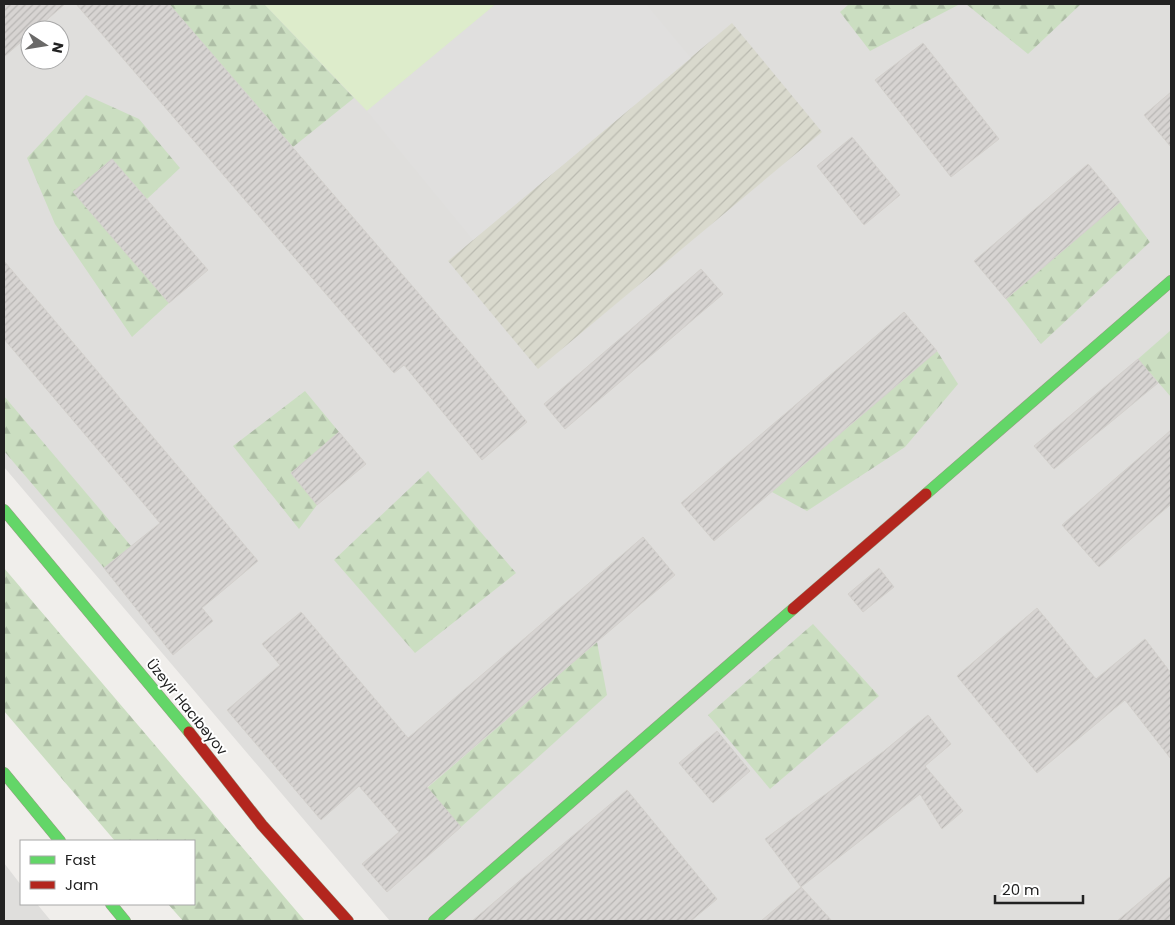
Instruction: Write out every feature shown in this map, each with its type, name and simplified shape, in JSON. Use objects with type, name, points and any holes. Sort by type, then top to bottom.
[{"type":"street","points":[[434,921],[1171,281]]},
{"type":"street","name":"Üzeyir Hacıbəyov","points":[[4,510],[166,703],[262,825],[348,921]]},
{"type":"street","points":[[4,773],[59,840]]},
{"type":"street","points":[[112,905],[126,921]]},
{"type":"shaded area","points":[[4,4],[1171,4],[1171,921],[390,921],[4,467]]},
{"type":"shaded area","points":[[496,4],[646,4],[691,58],[473,240],[367,111]]},
{"type":"shaded area","points":[[732,23],[822,132],[538,369],[448,261]]},
{"type":"shaded area","points":[[4,863],[20,884],[20,905],[38,905],[51,921],[4,921]]},
{"type":"green space","points":[[169,4],[264,4],[354,98],[293,147]]},
{"type":"green space","points":[[264,4],[496,4],[367,111]]},
{"type":"green space","points":[[849,4],[960,4],[870,51],[840,12]]},
{"type":"green space","points":[[966,4],[1081,4],[1028,54]]},
{"type":"green space","points":[[86,95],[139,119],[180,168],[147,199],[112,159],[74,192],[169,303],[132,337],[55,224],[27,158]]},
{"type":"green space","points":[[1120,202],[1150,242],[1041,344],[1006,299]]},
{"type":"green space","points":[[1171,330],[1171,397],[1138,359]]},
{"type":"green space","points":[[937,351],[958,384],[905,447],[807,511],[772,492]]},
{"type":"green space","points":[[305,391],[339,432],[291,473],[317,505],[299,529],[233,446]]},
{"type":"green space","points":[[4,396],[131,546],[104,568],[4,451]]},
{"type":"green space","points":[[428,471],[516,573],[415,653],[334,560]]},
{"type":"green space","points":[[4,568],[305,921],[183,921],[169,905],[195,905],[195,840],[114,840],[4,711]]},
{"type":"green space","points":[[813,624],[879,696],[770,789],[708,715]]},
{"type":"green space","points":[[597,642],[607,695],[461,827],[427,788]]},
{"type":"building","points":[[4,4],[65,4],[47,20],[20,20],[20,43],[4,57]]},
{"type":"building","points":[[76,4],[169,4],[477,361],[527,422],[482,460],[404,365],[394,373]]},
{"type":"building","points":[[923,43],[999,139],[951,177],[875,80]]},
{"type":"building","points":[[1171,92],[1171,147],[1144,115]]},
{"type":"building","points":[[852,137],[900,195],[864,225],[817,166]]},
{"type":"building","points":[[112,159],[208,270],[169,303],[73,192]]},
{"type":"building","points":[[1088,164],[1120,202],[1006,299],[974,261]]},
{"type":"building","points":[[4,261],[258,561],[202,608],[213,621],[173,655],[104,568],[160,523],[4,339]]},
{"type":"building","points":[[701,269],[723,294],[565,429],[544,404]]},
{"type":"building","points":[[904,312],[937,351],[714,541],[681,503]]},
{"type":"building","points":[[1138,359],[1158,383],[1054,469],[1034,446]]},
{"type":"building","points":[[1171,430],[1171,504],[1099,567],[1062,525]]},
{"type":"building","points":[[339,432],[366,464],[317,505],[291,473]]},
{"type":"building","points":[[643,537],[675,575],[427,787],[461,827],[387,892],[362,864],[399,832],[359,786],[321,820],[227,710],[280,665],[262,644],[301,612],[408,738]]},
{"type":"building","points":[[879,568],[894,587],[863,612],[848,594]]},
{"type":"building","points":[[1037,608],[1096,679],[1145,639],[1171,673],[1171,759],[1125,700],[1037,773],[957,676]]},
{"type":"building","points":[[928,715],[951,744],[925,766],[963,811],[942,829],[920,794],[801,887],[765,839],[884,751]]},
{"type":"building","points":[[717,731],[750,771],[713,803],[679,763]]},
{"type":"building","points":[[627,790],[717,899],[691,921],[472,921]]},
{"type":"building","points":[[1171,876],[1171,921],[1117,921]]},
{"type":"building","points":[[801,887],[832,921],[761,921]]},
{"type":"traffic: fast","points":[[926,494],[1171,281]]},
{"type":"traffic: fast","points":[[4,510],[189,732]]},
{"type":"traffic: fast","points":[[434,921],[793,609]]},
{"type":"traffic: fast","points":[[4,773],[59,840]]},
{"type":"traffic: fast","points":[[112,905],[125,921]]},
{"type":"traffic: jam","points":[[793,609],[926,494]]},
{"type":"traffic: jam","points":[[189,732],[262,825],[348,921]]}]
